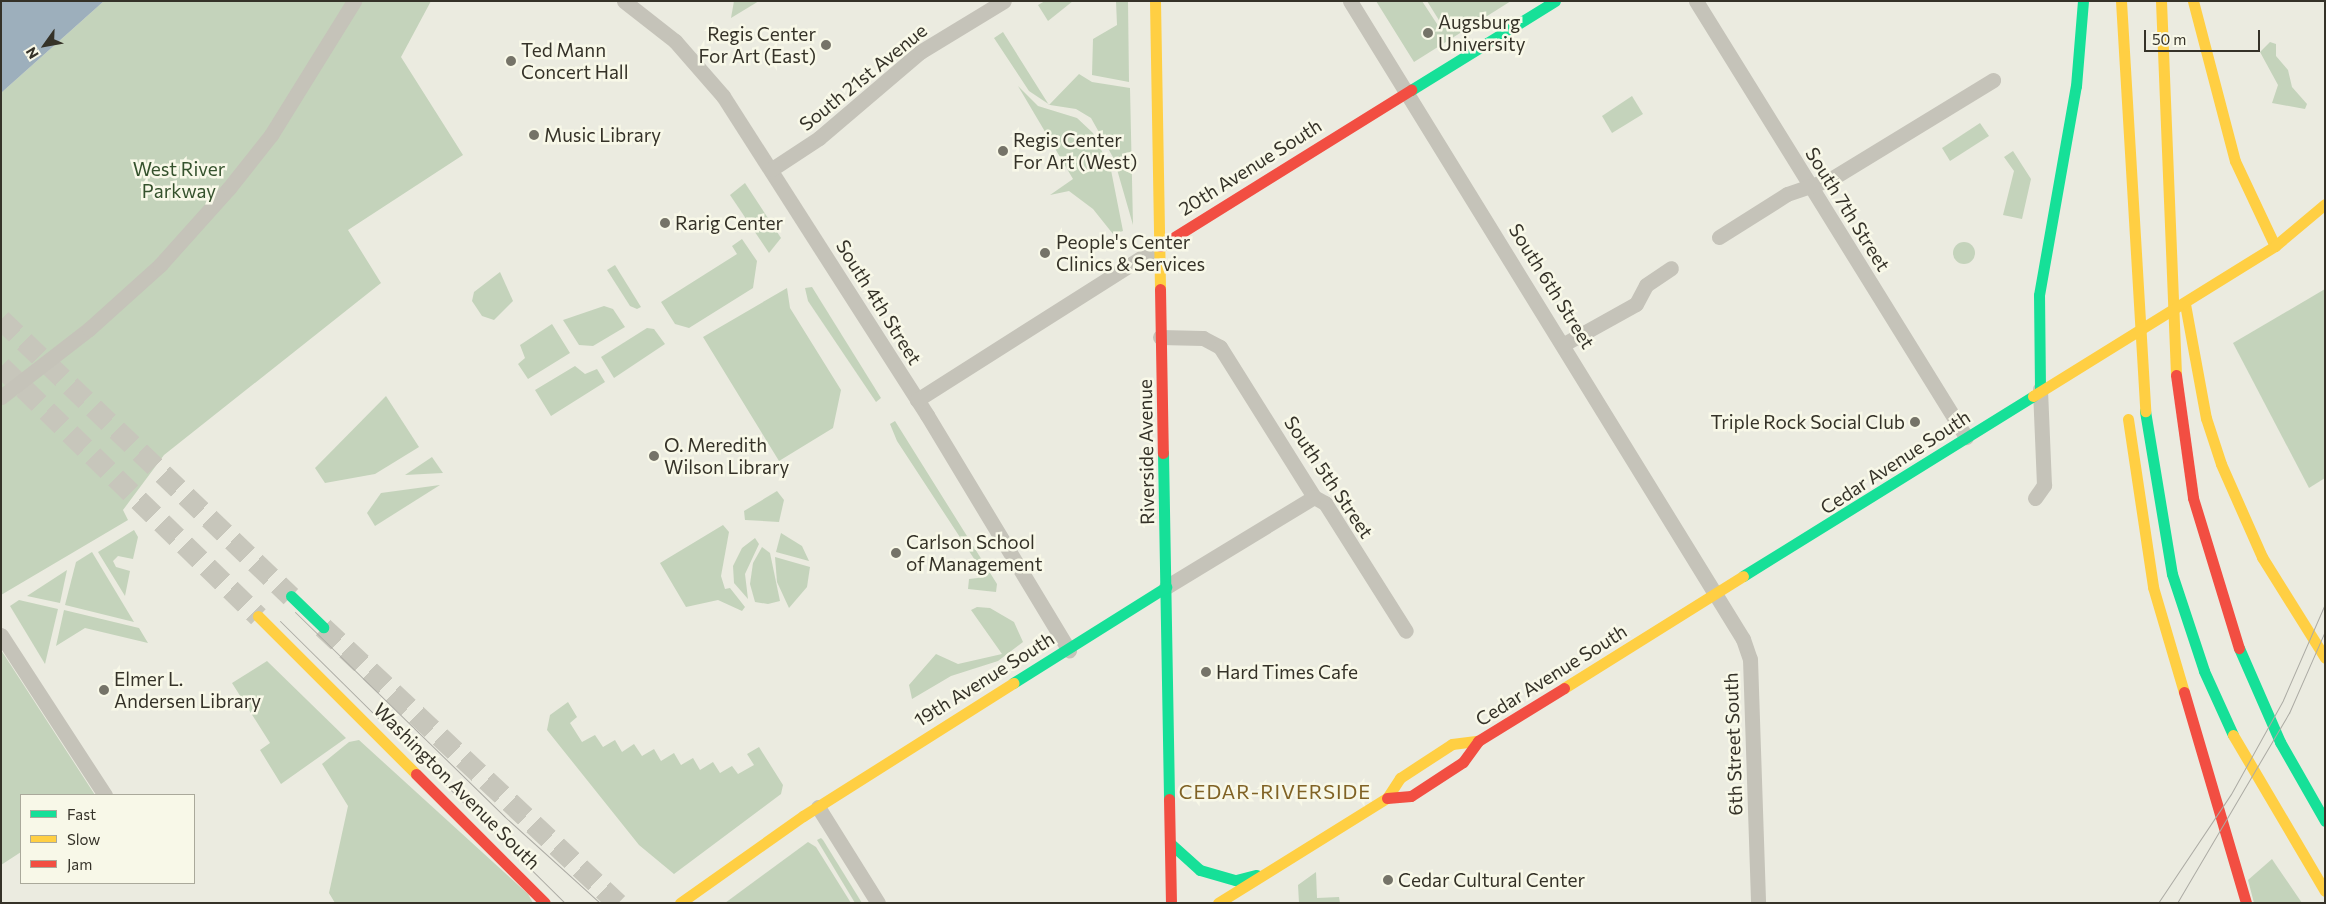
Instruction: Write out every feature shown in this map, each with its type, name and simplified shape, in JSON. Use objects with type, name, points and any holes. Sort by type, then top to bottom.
[{"type":"main road","name":"Riverside Avenue","points":[[1155,1],[1171,903]]},
{"type":"main road","name":"20th Avenue South","points":[[1160,246],[1554,1]]},
{"type":"main road","points":[[2040,389],[2040,286],[2076,86],[2083,1]]},
{"type":"main road","points":[[2121,1],[2134,273],[2142,392],[2172,574],[2216,698],[2260,786],[2325,891]]},
{"type":"main road","points":[[2161,1],[2176,370],[2193,498],[2242,658],[2280,742],[2325,821]]},
{"type":"main road","points":[[2193,1],[2235,161],[2275,246]]},
{"type":"main road","name":"Cedar Avenue South","points":[[1387,798],[1411,796],[1463,762],[1478,741],[2040,389],[2275,246],[2325,204]]},
{"type":"main road","points":[[2172,249],[2213,443],[2262,557],[2325,658]]},
{"type":"main road","points":[[2125,357],[2134,273]]},
{"type":"main road","points":[[2126,401],[2146,558],[2194,735],[2246,903]]},
{"type":"main road","name":"19th Avenue South","points":[[680,903],[818,806],[1069,650],[1166,587]]},
{"type":"main road","points":[[291,596],[323,626]]},
{"type":"main road","name":"Washington Avenue South","points":[[258,616],[545,903]]},
{"type":"main road","name":"Cedar Avenue South","points":[[1218,903],[1387,798],[1400,778],[1452,744],[1478,741]]},
{"type":"main road","points":[[1171,844],[1187,862],[1221,877],[1236,880],[1265,873]]},
{"type":"street","points":[[1,397],[89,329],[146,278],[229,188],[270,135],[354,1]]},
{"type":"street","name":"South 4th Street","points":[[624,1],[697,62],[772,169],[917,400],[1069,650]]},
{"type":"street","name":"South 21st Avenue","points":[[772,169],[819,138],[920,52],[1004,1]]},
{"type":"street","name":"South 6th Street","points":[[1350,1],[1564,344],[1716,593]]},
{"type":"street","name":"South 7th Street","points":[[1696,1],[1966,437]]},
{"type":"street","points":[[1719,237],[1787,194],[1831,179],[1993,80]]},
{"type":"street","name":"20th Avenue South","points":[[917,400],[1160,246]]},
{"type":"street","points":[[1564,344],[1636,304],[1646,285],[1671,268]]},
{"type":"street","name":"South 5th Street","points":[[1160,337],[1203,338],[1220,346],[1314,497],[1324,503],[1406,630]]},
{"type":"street","points":[[2035,498],[2044,485],[2040,389]]},
{"type":"street","name":"19th Avenue South","points":[[1166,587],[1314,497]]},
{"type":"street","name":"6th Street South","points":[[1716,593],[1750,659],[1758,903]]},
{"type":"street","points":[[1,634],[104,794]]},
{"type":"street","points":[[818,806],[878,903]]},
{"type":"green space","name":"West River Parkway","points":[[104,1],[431,1],[401,57],[463,155],[348,230],[381,283],[164,455],[123,510],[128,520],[1,595],[1,93]]},
{"type":"green space","points":[[734,1],[759,1],[731,18]]},
{"type":"green space","points":[[1045,1],[1073,1],[1048,21],[1038,5]]},
{"type":"green space","points":[[1116,1],[1128,1],[1129,82],[1092,75],[1093,39],[1117,25]]},
{"type":"green space","name":"Augsburg University","points":[[1376,1],[1422,1],[1439,27],[1442,25],[1427,1],[1511,1],[1414,62]]},
{"type":"green space","points":[[1003,32],[1048,104],[1029,91],[994,38]]},
{"type":"green space","points":[[2270,42],[2276,44],[2276,56],[2288,70],[2292,87],[2307,104],[2305,109],[2272,103],[2278,85],[2260,52]]},
{"type":"green space","points":[[1079,74],[1092,82],[1130,88],[1133,225],[1114,159],[1091,118],[1076,109],[1049,105]]},
{"type":"green space","points":[[1018,86],[1038,106],[1077,118],[1093,133],[1111,170],[1123,231],[1113,234],[1093,209],[1069,191],[1050,195],[1073,179]]},
{"type":"green space","points":[[1632,96],[1643,114],[1612,133],[1602,116]]},
{"type":"green space","points":[[1980,123],[1989,136],[1950,161],[1942,148]]},
{"type":"green space","points":[[2013,151],[2031,179],[2022,219],[2003,215],[2014,171],[2004,157]]},
{"type":"green space","points":[[745,183],[781,238],[769,253],[730,195]]},
{"type":"green space","points":[[742,239],[757,261],[753,288],[689,328],[675,324],[661,302],[737,254],[732,246]]},
{"type":"green space","points":[[1964,242],[1972,245],[1975,253],[1972,261],[1964,264],[1956,261],[1953,253],[1956,245]]},
{"type":"green space","points":[[615,265],[641,307],[637,309],[630,306],[607,270]]},
{"type":"green space","points":[[500,272],[513,301],[494,320],[482,316],[472,301],[474,292]]},
{"type":"green space","points":[[812,287],[881,398],[876,402],[808,301],[805,288]]},
{"type":"green space","points":[[787,288],[790,308],[841,390],[833,428],[779,461],[703,337]]},
{"type":"green space","points":[[2325,289],[2325,478],[2309,488],[2233,343]]},
{"type":"green space","points":[[604,306],[613,309],[625,327],[593,346],[579,345],[563,320]]},
{"type":"green space","points":[[552,324],[570,353],[528,379],[518,364],[525,358],[520,345]]},
{"type":"green space","points":[[647,328],[654,329],[665,344],[614,378],[601,357]]},
{"type":"green space","points":[[575,366],[585,374],[597,369],[605,382],[551,416],[535,390]]},
{"type":"green space","points":[[386,396],[419,447],[375,474],[325,483],[315,468]]},
{"type":"green space","points":[[895,421],[997,584],[996,592],[968,589],[969,579],[986,577],[897,441],[890,424]]},
{"type":"green space","points":[[432,457],[443,473],[405,475]]},
{"type":"green space","points":[[440,485],[375,526],[367,513],[381,493]]},
{"type":"green space","points":[[777,491],[784,500],[779,522],[745,520],[744,511]]},
{"type":"green space","points":[[723,525],[729,532],[721,576],[725,589],[730,588],[745,607],[742,611],[718,600],[686,607],[660,563]]},
{"type":"green space","points":[[134,530],[138,537],[133,559],[118,556],[113,561],[116,567],[130,571],[125,596],[98,552]]},
{"type":"green space","points":[[781,533],[802,546],[809,561],[776,552]]},
{"type":"green space","points":[[755,538],[759,544],[745,574],[748,599],[734,583],[733,566],[742,548]]},
{"type":"green space","points":[[762,547],[770,553],[780,601],[768,604],[755,602],[750,584],[753,563]]},
{"type":"green space","points":[[92,552],[134,622],[65,605],[76,562]]},
{"type":"green space","points":[[775,557],[810,567],[807,587],[789,608],[777,582]]},
{"type":"green space","points":[[67,570],[60,603],[27,596]]},
{"type":"green space","points":[[19,600],[58,609],[45,664],[10,606]]},
{"type":"green space","points":[[977,607],[990,608],[1014,622],[1023,642],[998,661],[951,676],[912,699],[909,685],[936,654],[958,664],[1002,654],[971,610]]},
{"type":"green space","points":[[64,610],[139,628],[148,643],[85,628],[56,646]]},
{"type":"green space","points":[[1,650],[94,794],[20,794],[20,853],[1,865]]},
{"type":"green space","points":[[267,661],[346,738],[281,784],[260,750],[270,743],[232,683]]},
{"type":"green space","points":[[568,702],[577,717],[570,723],[582,742],[595,735],[603,747],[615,740],[622,752],[634,744],[642,756],[654,749],[661,761],[674,753],[681,765],[693,758],[700,770],[713,762],[720,773],[732,766],[738,774],[754,765],[747,754],[759,747],[783,785],[781,794],[674,874],[639,845],[547,730],[550,715]]},
{"type":"green space","points":[[359,740],[528,894],[533,903],[335,903],[329,893],[348,806],[322,764],[349,742]]},
{"type":"green space","points":[[821,838],[862,903],[855,903],[817,840]]},
{"type":"green space","points":[[808,842],[816,847],[851,903],[725,903]]},
{"type":"green space","points":[[2272,859],[2302,903],[2254,903],[2248,880]]},
{"type":"green space","points":[[1316,872],[1317,898],[1339,897],[1340,903],[1299,903],[1298,885]]},
{"type":"water","points":[[1,1],[104,1],[1,93]]},
{"type":"tunnel","points":[[1,319],[291,596]]},
{"type":"tunnel","points":[[1,366],[258,616]]},
{"type":"tunnel","points":[[323,627],[618,903]]},
{"type":"tram line","points":[[2158,903],[2231,794],[2283,700],[2325,604]]},
{"type":"tram line","points":[[295,612],[505,817],[600,903]]},
{"type":"tram line","points":[[280,621],[565,903]]},
{"type":"tram line","points":[[2177,903],[2289,713],[2325,631]]},
{"type":"traffic: fast","points":[[1411,90],[1555,1]]},
{"type":"traffic: fast","points":[[2040,389],[2039,295],[2076,86],[2083,1]]},
{"type":"traffic: fast","points":[[1743,576],[2033,396]]},
{"type":"traffic: fast","points":[[2145,411],[2172,574],[2204,671],[2233,735]]},
{"type":"traffic: fast","points":[[1163,453],[1169,799]]},
{"type":"traffic: fast","points":[[1013,683],[1166,587]]},
{"type":"traffic: fast","points":[[291,596],[323,627]]},
{"type":"traffic: fast","points":[[2239,648],[2280,742],[2325,821]]},
{"type":"traffic: fast","points":[[1171,844],[1200,870],[1236,880],[1256,875]]},
{"type":"traffic: slow","points":[[1155,1],[1160,289]]},
{"type":"traffic: slow","points":[[2121,1],[2145,411]]},
{"type":"traffic: slow","points":[[2161,1],[2176,375]]},
{"type":"traffic: slow","points":[[2193,1],[2235,161],[2275,246]]},
{"type":"traffic: slow","points":[[2033,396],[2275,246],[2325,204]]},
{"type":"traffic: slow","points":[[2185,304],[2206,418],[2221,464],[2262,557],[2325,658]]},
{"type":"traffic: slow","points":[[2128,419],[2153,587],[2184,692]]},
{"type":"traffic: slow","points":[[1564,688],[1743,576]]},
{"type":"traffic: slow","points":[[258,616],[416,774]]},
{"type":"traffic: slow","points":[[680,903],[803,816],[1013,683]]},
{"type":"traffic: slow","points":[[2233,735],[2325,891]]},
{"type":"traffic: slow","points":[[1218,903],[1387,798],[1400,778],[1452,744],[1478,741]]},
{"type":"traffic: jam","points":[[1160,246],[1411,90]]},
{"type":"traffic: jam","points":[[1160,289],[1163,453]]},
{"type":"traffic: jam","points":[[2176,375],[2193,498],[2239,648]]},
{"type":"traffic: jam","points":[[1387,798],[1411,796],[1463,762],[1478,741],[1564,688]]},
{"type":"traffic: jam","points":[[2184,692],[2246,903]]},
{"type":"traffic: jam","points":[[416,774],[545,903]]},
{"type":"traffic: jam","points":[[1169,799],[1171,903]]},
{"type":"place","name":"Augsburg University","points":[[1428,33]]},
{"type":"place","name":"Regis Center For Art (East)","points":[[826,45]]},
{"type":"place","name":"Ted Mann Concert Hall","points":[[511,61]]},
{"type":"place","name":"Music Library","points":[[534,135]]},
{"type":"place","name":"Regis Center For Art (West)","points":[[1003,151]]},
{"type":"place","name":"Rarig Center","points":[[665,223]]},
{"type":"place","name":"People's Center Clinics & Services","points":[[1045,253]]},
{"type":"place","name":"Triple Rock Social Club","points":[[1915,422]]},
{"type":"place","name":"O. Meredith Wilson Library","points":[[654,456]]},
{"type":"place","name":"Carlson School of Management","points":[[896,553]]},
{"type":"place","name":"Hard Times Cafe","points":[[1206,672]]},
{"type":"place","name":"Elmer L. Andersen Library","points":[[104,690]]},
{"type":"place","name":"Cedar Cultural Center","points":[[1388,880]]},
{"type":"district","name":"CEDAR-RIVERSIDE","points":[[1275,791]]}]
